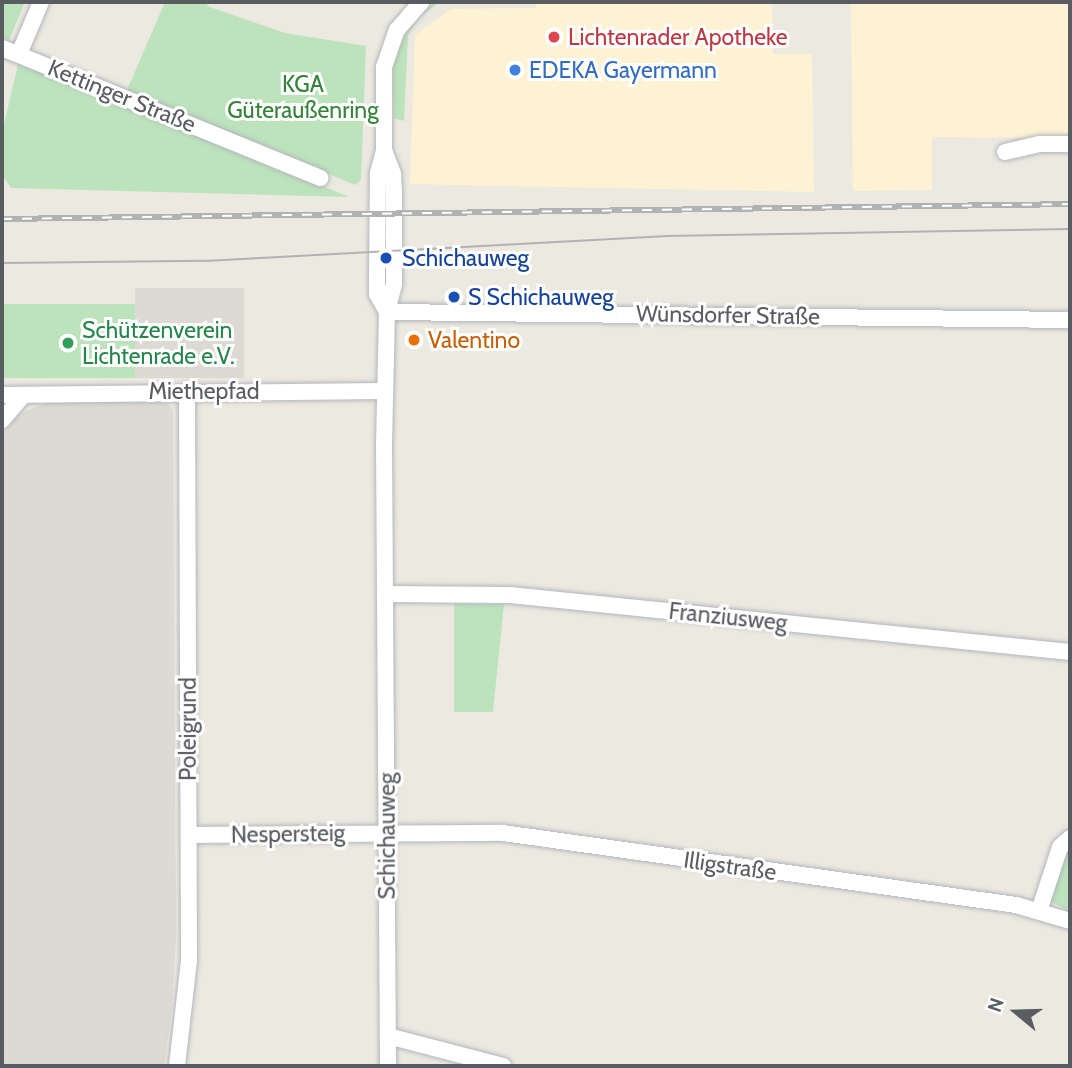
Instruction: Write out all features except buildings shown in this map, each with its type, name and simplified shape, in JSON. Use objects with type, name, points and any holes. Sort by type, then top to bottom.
[{"type":"street","points":[[19,54],[41,2]]},
{"type":"street","name":"Schichauweg","points":[[388,1066],[385,391],[387,312],[393,294],[394,174],[384,150],[384,67],[397,30],[421,2]]},
{"type":"street","name":"Kettinger Straße","points":[[2,48],[320,178]]},
{"type":"street","points":[[1005,152],[1040,144],[1070,144]]},
{"type":"street","name":"Wünsdorfer Straße","points":[[387,312],[1070,320]]},
{"type":"street","name":"Poleigrund","points":[[177,1066],[189,973],[187,391]]},
{"type":"street","name":"Miethepfad","points":[[2,395],[385,391]]},
{"type":"street","points":[[2,420],[24,395]]},
{"type":"street","name":"Franziusweg","points":[[385,594],[510,595],[1070,652]]},
{"type":"street","name":"Nespersteig","points":[[189,835],[387,833]]},
{"type":"street","name":"Illigstraße","points":[[387,833],[503,833],[1039,911],[1070,921]]},
{"type":"street","points":[[1039,911],[1060,847],[1070,838]]},
{"type":"street","points":[[388,1037],[503,1066]]},
{"type":"shaded area","points":[[536,2],[772,2],[773,54],[812,54],[814,192],[410,184],[415,35],[451,9],[536,8]]},
{"type":"shaded area","points":[[851,2],[1070,2],[1070,138],[932,137],[932,190],[853,191]]},
{"type":"shaded area","points":[[135,288],[244,288],[244,378],[135,378]]},
{"type":"shaded area","points":[[164,400],[173,410],[176,937],[172,1007],[164,1066],[2,1066],[2,434],[21,413],[46,403]]},
{"type":"green space","points":[[2,2],[25,2],[9,40],[2,37]]},
{"type":"green space","name":"KGA Güteraußenring","points":[[165,2],[208,2],[207,6],[285,33],[366,46],[361,180],[355,185],[127,90]]},
{"type":"green space","points":[[434,2],[440,2],[420,17]]},
{"type":"green space","points":[[417,20],[408,35],[404,121],[394,118],[393,71],[396,55],[407,30]]},
{"type":"green space","points":[[19,60],[349,197],[11,188],[2,175],[2,133]]},
{"type":"green space","name":"Schützenverein Lichtenrade e.V.","points":[[2,304],[135,304],[135,378],[2,378]]},
{"type":"green space","points":[[454,604],[504,604],[493,712],[454,712]]},
{"type":"green space","points":[[1070,847],[1070,911],[1049,901],[1064,854]]},
{"type":"tram line","points":[[2,263],[205,261],[667,236],[1070,229]]},
{"type":"railway","points":[[2,219],[1070,204]]},
{"type":"place","name":"Lichtenrader Apotheke","points":[[554,37]]},
{"type":"place","name":"EDEKA Gayermann","points":[[515,70]]},
{"type":"place","name":"Schichauweg","points":[[386,258]]},
{"type":"place","name":"S Schichauweg","points":[[454,297]]},
{"type":"place","name":"Valentino","points":[[414,340]]},
{"type":"place","name":"Schützenverein Lichtenrade e.V.","points":[[68,343]]}]
